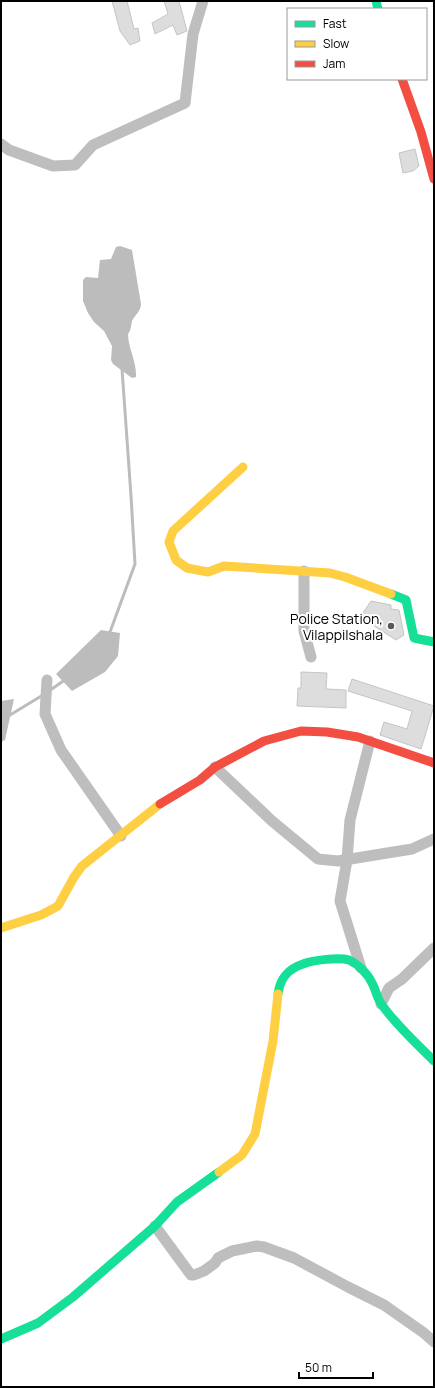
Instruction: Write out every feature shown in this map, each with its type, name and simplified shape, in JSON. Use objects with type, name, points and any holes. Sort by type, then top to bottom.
[{"type":"street","points":[[1,144],[9,150],[53,166],[75,165],[93,145],[185,103],[193,34],[203,1]]},
{"type":"street","points":[[402,80],[421,132],[434,179]]},
{"type":"street","points":[[244,467],[173,531],[169,542],[176,560],[187,568],[208,572],[224,566],[330,572],[406,600],[414,638],[434,642]]},
{"type":"street","points":[[304,571],[304,632],[310,657]]},
{"type":"street","points":[[47,680],[45,714],[61,750],[121,836]]},
{"type":"street","points":[[1,928],[41,915],[58,906],[82,866],[121,836],[135,823],[159,805],[200,780],[215,767],[264,741],[301,731],[327,732],[370,741],[434,763]]},
{"type":"street","points":[[361,968],[340,901],[347,860],[350,820],[370,741]]},
{"type":"street","points":[[215,767],[272,821],[318,859],[338,861],[412,849],[434,839]]},
{"type":"street","points":[[381,1004],[389,988],[402,979],[434,948]]},
{"type":"street","points":[[1,1339],[38,1323],[73,1297],[155,1226],[177,1202],[211,1179],[242,1155],[256,1134],[273,1041],[279,984],[288,972],[296,966],[308,962],[328,959],[348,960],[361,968],[372,982],[381,1004],[403,1032],[434,1061]]},
{"type":"street","points":[[155,1226],[191,1275],[204,1271],[215,1263],[218,1258],[232,1251],[257,1246],[264,1247],[294,1258],[384,1305],[424,1333],[434,1342]]},
{"type":"shaded area","points":[[120,246],[132,250],[141,304],[139,311],[132,321],[128,334],[129,345],[136,371],[136,377],[132,378],[113,364],[111,360],[112,346],[104,331],[94,322],[88,313],[83,301],[83,280],[86,277],[98,278],[100,260],[111,259],[116,247]]},
{"type":"shaded area","points":[[101,630],[120,633],[118,656],[105,672],[72,691],[56,674]]},
{"type":"shaded area","points":[[14,699],[5,740],[1,742],[1,701]]},
{"type":"building","points":[[112,1],[127,1],[134,29],[138,28],[140,41],[130,45],[120,31]]},
{"type":"building","points":[[164,1],[179,1],[187,31],[177,35],[173,25],[155,34],[152,23],[168,14]]},
{"type":"building","points":[[415,149],[419,166],[413,171],[403,173],[399,153]]},
{"type":"building","name":"Police Station, Vilappilshala","points":[[371,601],[391,605],[391,609],[399,610],[404,635],[396,640],[360,617]]},
{"type":"building","points":[[301,672],[327,673],[326,689],[346,690],[346,708],[297,706],[298,688],[301,688]]},
{"type":"building","points":[[352,679],[434,706],[421,749],[380,735],[384,722],[407,729],[412,711],[348,691]]},
{"type":"waterway","points":[[108,634],[135,564],[122,369]]},
{"type":"waterway","points":[[49,691],[66,679]]},
{"type":"waterway","points":[[1,717],[10,715],[43,695]]},
{"type":"traffic: fast","points":[[376,1],[378,8]]},
{"type":"traffic: fast","points":[[391,594],[406,600],[414,638],[434,642]]},
{"type":"traffic: fast","points":[[278,994],[283,979],[289,971],[298,966],[313,961],[326,959],[349,960],[368,976],[380,1003],[407,1034],[434,1061]]},
{"type":"traffic: fast","points":[[1,1339],[38,1323],[73,1297],[155,1226],[177,1202],[219,1172]]},
{"type":"traffic: slow","points":[[243,467],[173,531],[169,542],[176,560],[187,568],[208,572],[224,566],[330,573],[391,594]]},
{"type":"traffic: slow","points":[[1,928],[41,915],[58,906],[74,877],[82,866],[160,804]]},
{"type":"traffic: slow","points":[[219,1172],[242,1155],[255,1134],[273,1041],[278,994]]},
{"type":"traffic: jam","points":[[402,80],[421,132],[434,179]]},
{"type":"traffic: jam","points":[[160,804],[200,780],[215,767],[264,741],[301,731],[327,732],[358,737],[434,763]]},
{"type":"place","name":"Police Station, Vilappilshala","points":[[391,626]]}]
